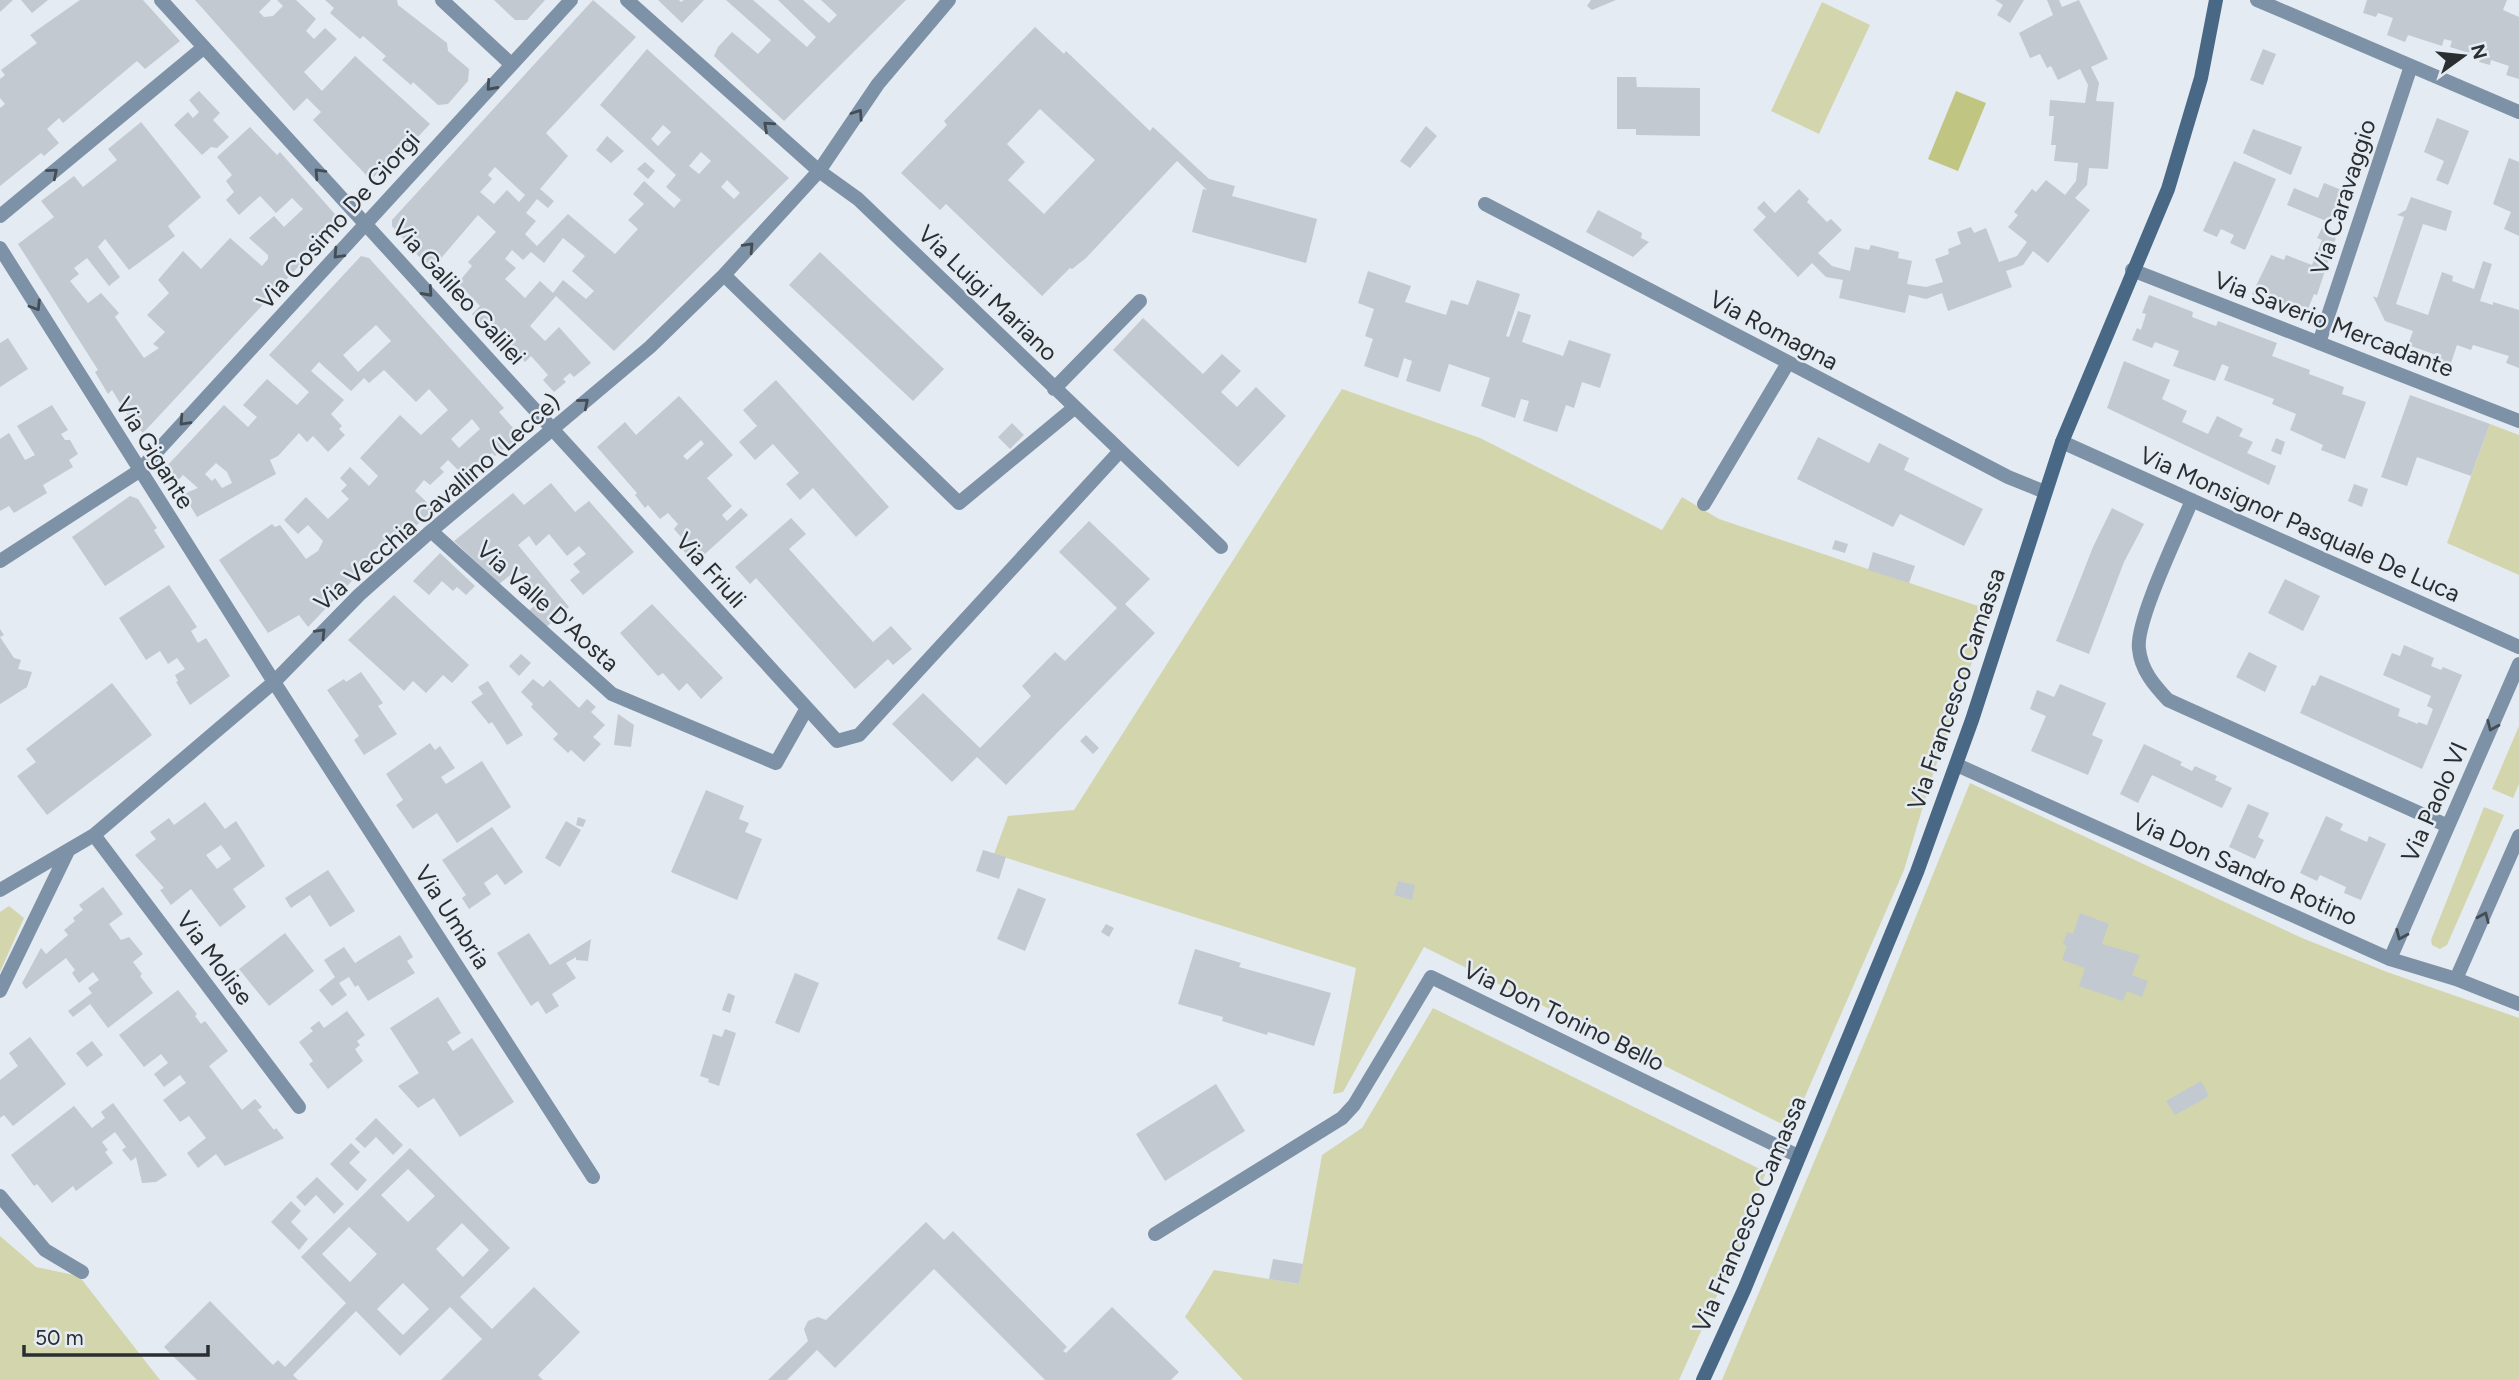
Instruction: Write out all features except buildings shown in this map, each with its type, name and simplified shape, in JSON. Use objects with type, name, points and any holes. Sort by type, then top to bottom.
[{"type":"street","name":"Via Galileo Galilei","points":[[161,0],[552,430]]},
{"type":"street","points":[[442,0],[511,64]]},
{"type":"street","name":"Via Cosimo De Giorgi","points":[[0,561],[139,471],[571,0]]},
{"type":"street","name":"Via Luigi Mariano","points":[[626,0],[820,171],[858,199],[1221,548]]},
{"type":"street","name":"Via Vecchia Cavallino (Lecce)","points":[[0,890],[94,835],[274,682],[359,595],[431,531],[650,347],[724,275],[820,171],[878,84],[949,0]]},
{"type":"street","name":"Via Francesco Camassa","points":[[1703,1380],[1744,1290],[1917,873],[2010,607],[2062,442],[2168,189],[2201,78],[2217,0]]},
{"type":"street","points":[[2257,0],[2519,112]]},
{"type":"street","points":[[0,216],[203,48]]},
{"type":"street","name":"Via Caravaggio","points":[[2319,343],[2411,66]]},
{"type":"street","name":"Via Romagna","points":[[1485,204],[2008,477],[2045,492]]},
{"type":"street","name":"Via Gigante","points":[[0,248],[274,682]]},
{"type":"street","name":"Via Saverio Mercadante","points":[[2132,270],[2519,421]]},
{"type":"street","points":[[724,275],[959,503],[1074,408]]},
{"type":"street","points":[[1054,389],[1140,301]]},
{"type":"street","points":[[1704,504],[1788,363]]},
{"type":"street","name":"Via Friuli","points":[[552,430],[837,741],[859,735],[1121,452]]},
{"type":"street","name":"Via Monsignor Pasquale De Luca","points":[[2062,442],[2519,647]]},
{"type":"street","points":[[2192,500],[2141,624],[2138,648],[2148,678],[2168,700],[2448,826]]},
{"type":"street","name":"Via Valle D'Aosta","points":[[431,531],[612,694],[776,763],[807,708]]},
{"type":"street","name":"Via Paolo VI","points":[[2390,959],[2519,664]]},
{"type":"street","name":"Via Umbria","points":[[274,682],[593,1177]]},
{"type":"street","name":"Via Don Sandro Rotino","points":[[1956,765],[2390,959],[2456,979],[2519,1004]]},
{"type":"street","name":"Via Molise","points":[[94,835],[299,1107]]},
{"type":"street","points":[[2456,979],[2518,843]]},
{"type":"street","points":[[0,991],[69,850]]},
{"type":"street","name":"Via Don Tonino Bello","points":[[1155,1234],[1342,1118],[1354,1105],[1431,977],[1798,1156]]},
{"type":"street","points":[[0,1196],[45,1250],[82,1272]]},
{"type":"shaded area","points":[[1822,2],[1870,25],[1819,134],[1771,111]]},
{"type":"shaded area","points":[[1956,91],[1986,103],[1958,171],[1928,159]]},
{"type":"shaded area","points":[[1342,389],[1480,438],[1662,530],[1682,497],[1719,519],[1990,610],[1930,783],[1904,870],[1793,1124],[1786,1126],[1424,947],[1343,1092],[1333,1094],[1356,968],[994,854],[1008,816],[1074,810]]},
{"type":"shaded area","points":[[2490,424],[2519,435],[2519,575],[2447,543]]},
{"type":"shaded area","points":[[2519,726],[2519,784],[2513,798],[2492,789]]},
{"type":"shaded area","points":[[1970,783],[2302,938],[2387,972],[2519,1018],[2519,1380],[1722,1380],[1876,1015]]},
{"type":"shaded area","points":[[2484,807],[2504,815],[2447,945],[2440,949],[2432,945],[2431,940]]},
{"type":"shaded area","points":[[9,906],[24,918],[0,972],[0,912]]},
{"type":"shaded area","points":[[1433,1008],[1766,1172],[1738,1249],[1679,1380],[1243,1380],[1185,1317],[1214,1270],[1299,1284],[1322,1155],[1362,1128]]},
{"type":"shaded area","points":[[0,1236],[36,1267],[79,1276],[160,1380],[0,1380]]}]
